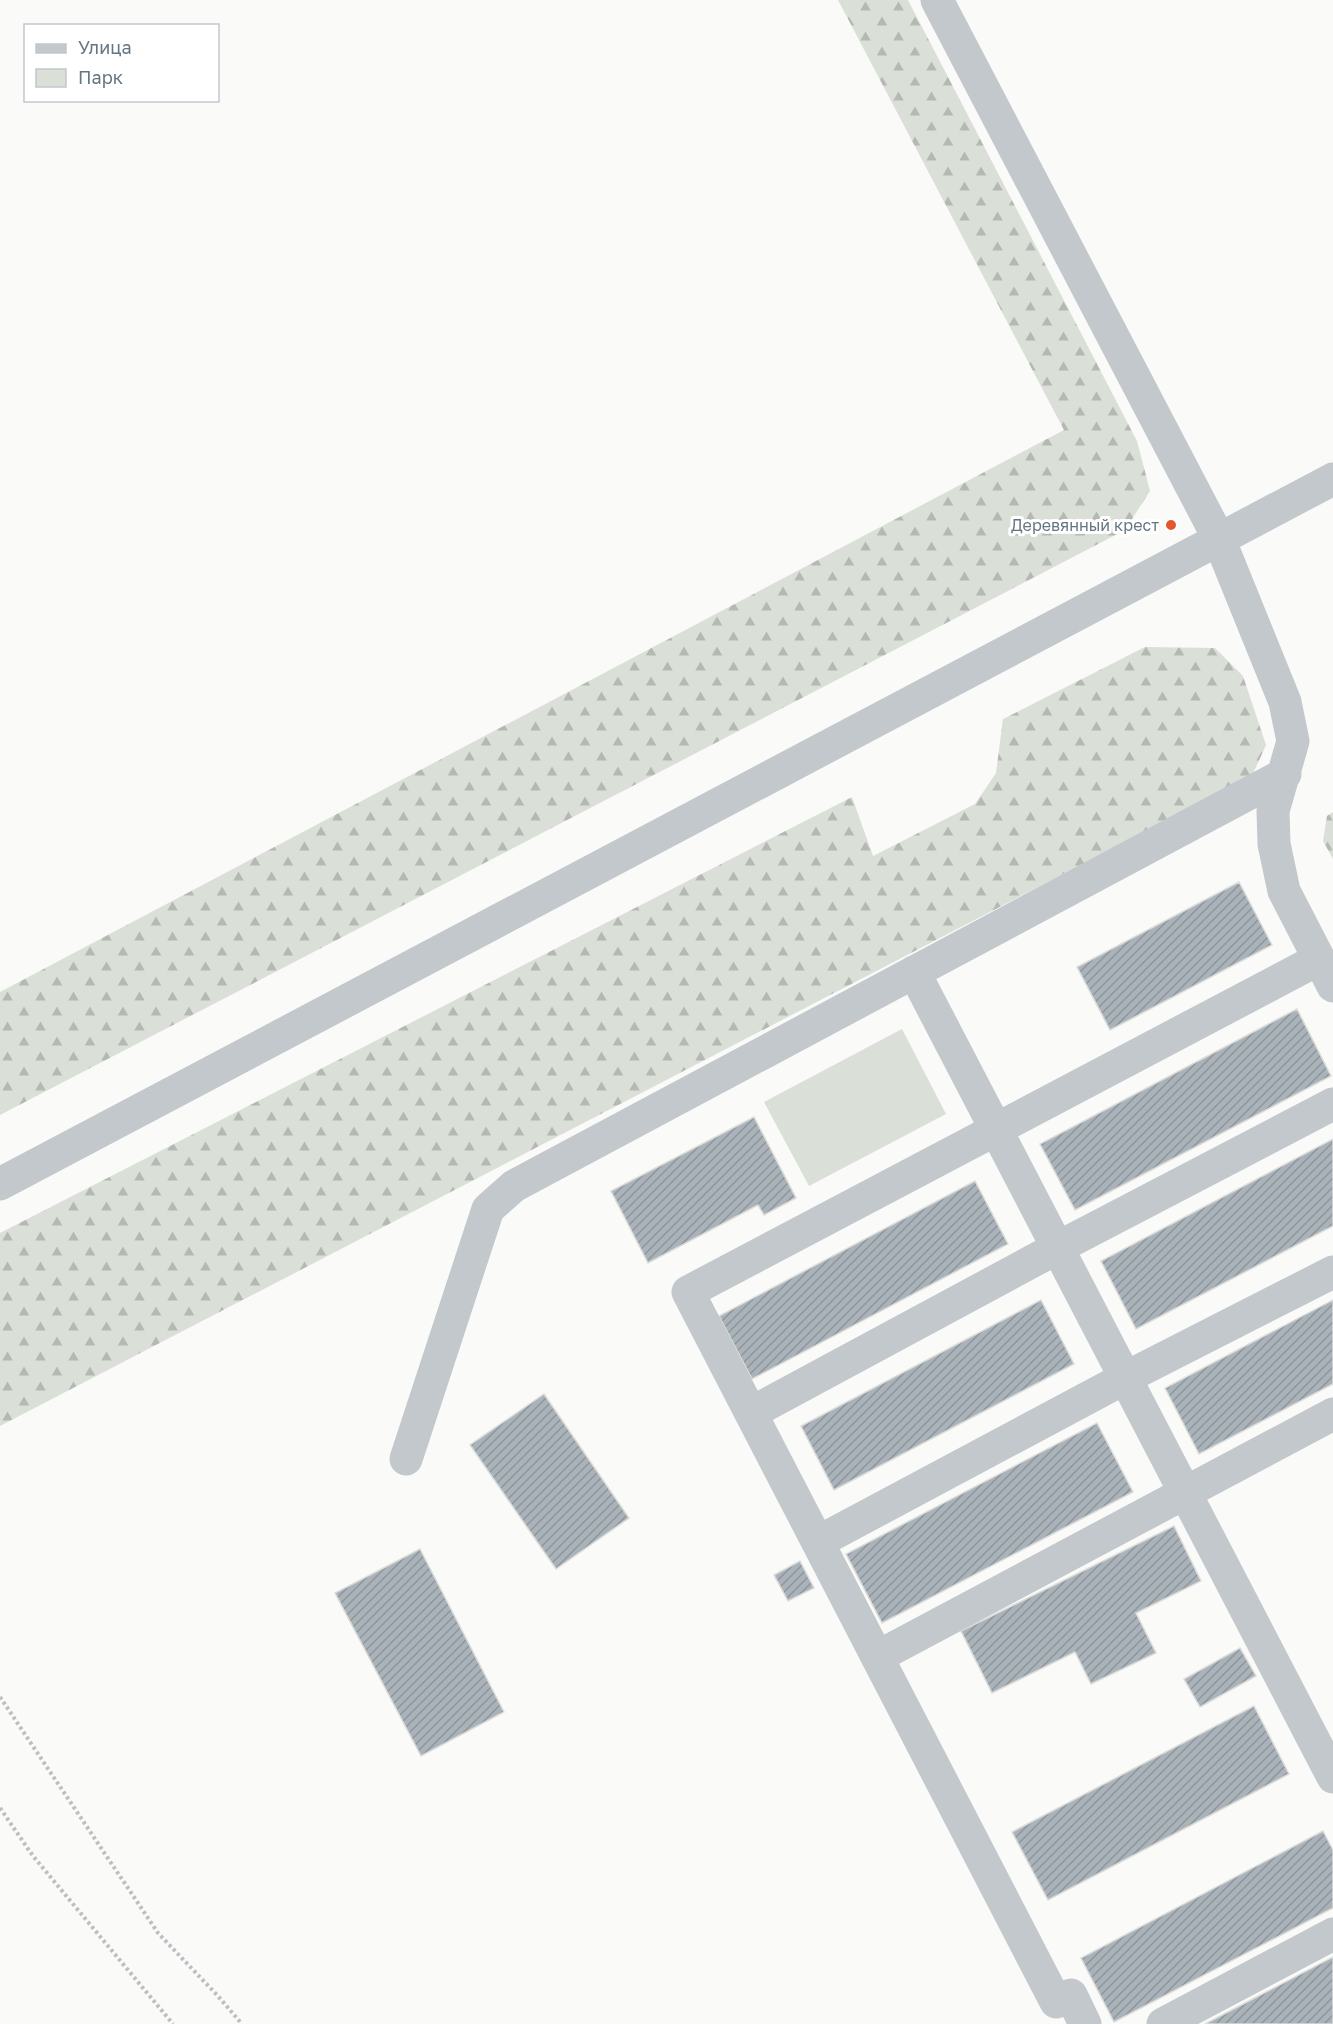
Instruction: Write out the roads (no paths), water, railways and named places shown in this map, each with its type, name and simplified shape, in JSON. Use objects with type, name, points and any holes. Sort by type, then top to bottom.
[{"type":"street","points":[[937,0],[1219,539],[1285,702],[1293,741],[1273,812],[1274,844],[1284,891],[1326,972],[995,1130],[688,1292],[1056,2002],[1071,1995],[1085,2024]]},
{"type":"street","points":[[0,1184],[1333,479]]},
{"type":"street","points":[[406,1459],[488,1209],[514,1186],[1285,774]]},
{"type":"street","points":[[914,972],[1333,1777]]},
{"type":"street","points":[[751,1413],[1057,1248],[1333,1104]]},
{"type":"street","points":[[818,1542],[1125,1378],[1333,1272]]},
{"type":"street","points":[[877,1657],[1333,1414]]},
{"type":"street","points":[[1163,2024],[1333,1934]]},
{"type":"place","name":"Деревянный крест","points":[[1171,525]]}]
